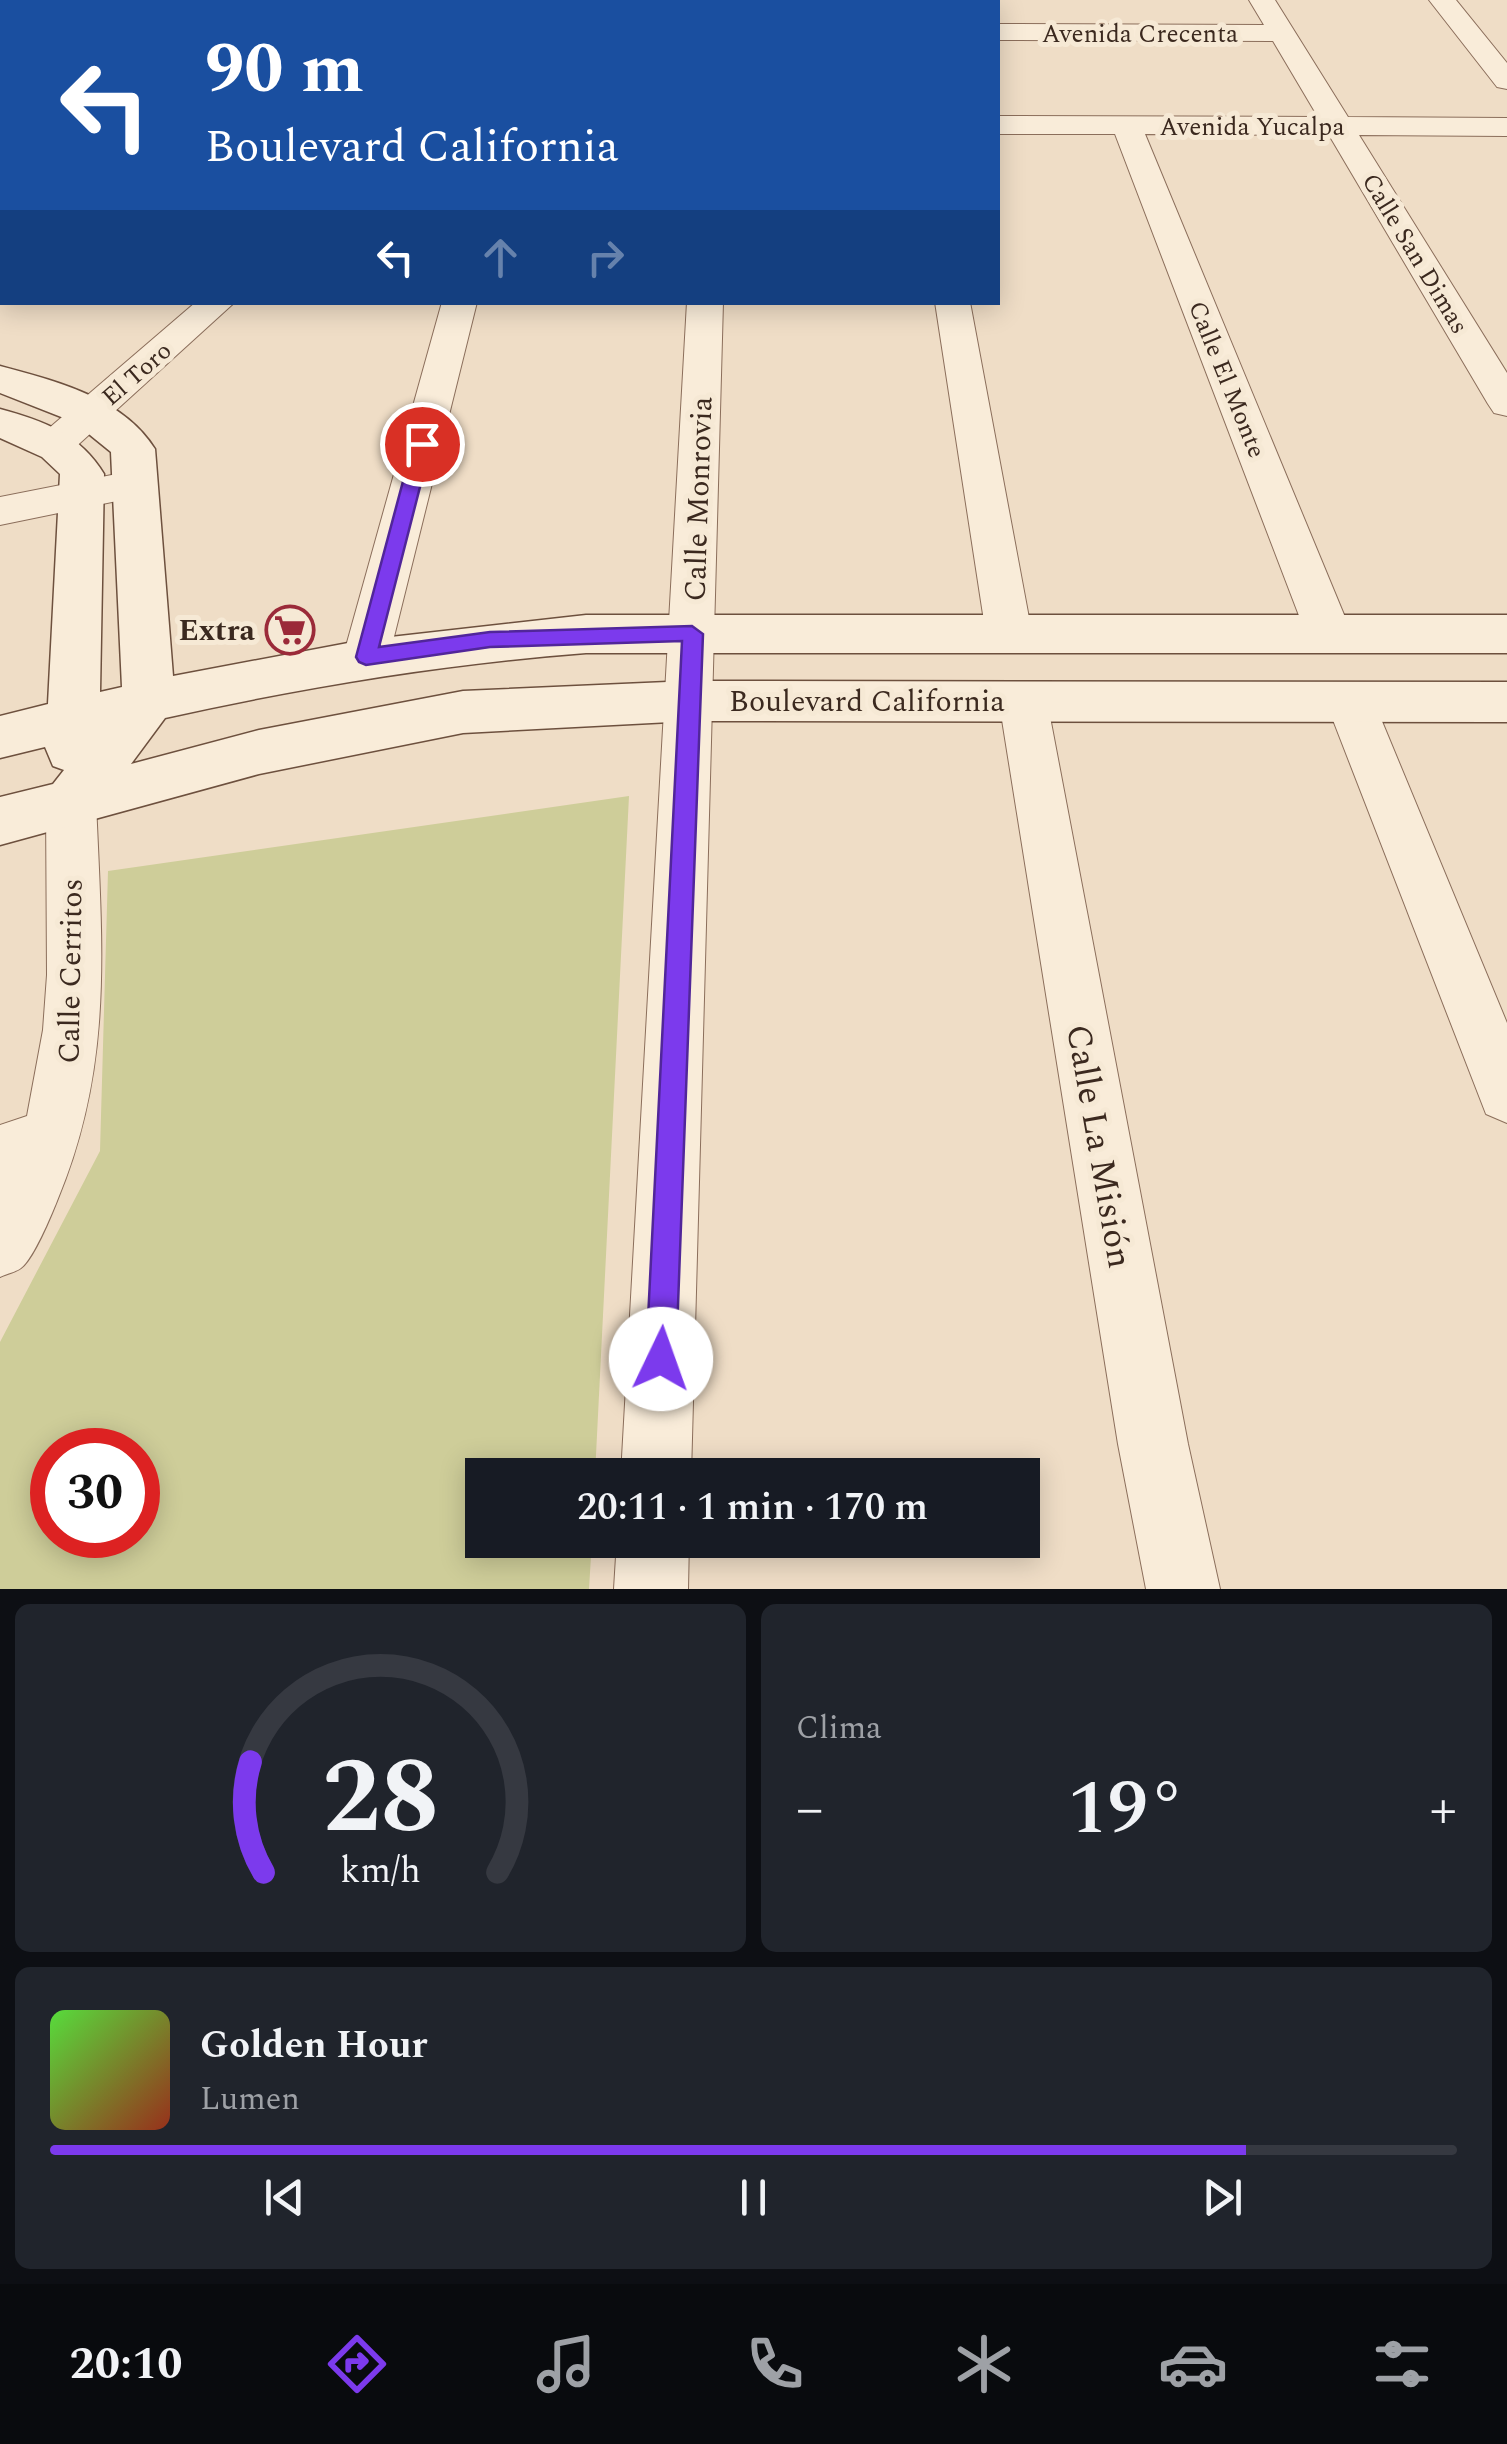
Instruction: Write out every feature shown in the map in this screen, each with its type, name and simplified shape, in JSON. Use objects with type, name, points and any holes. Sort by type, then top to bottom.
[{"type":"street","name":"Calle San Dimas","points":[[1262,0],[1507,404]]},
{"type":"street","points":[[1442,0],[1507,81]]},
{"type":"street","name":"Avenida Crecenta","points":[[1000,32],[1282,34]]},
{"type":"street","name":"Avenida Yucalpa","points":[[1000,125],[1507,127]]},
{"type":"street","name":"Calle El Monte","points":[[1126,125],[1329,634]]},
{"type":"street","name":"El Toro","points":[[56,444],[215,305]]},
{"type":"street","points":[[366,657],[459,305]]},
{"type":"street","name":"Calle Monrovia","points":[[657,1458],[705,305]]},
{"type":"street","points":[[953,305],[1010,634]]},
{"type":"street","points":[[0,379],[92,412],[118,428],[133,448],[150,700],[71,802]]},
{"type":"street","points":[[0,423],[56,444],[82,474],[84,494]]},
{"type":"street","points":[[0,511],[137,484]]},
{"type":"street","name":"Calle Cerritos","points":[[0,1244],[14,1222],[26,1147],[74,1042],[71,802],[84,494]]},
{"type":"street","points":[[0,737],[150,700],[366,657],[490,640],[692,634],[1507,634]]},
{"type":"street","name":"Calle La Misión","points":[[1023,702],[1152,1444],[1184,1589]]},
{"type":"street","points":[[1350,702],[1507,1094]]},
{"type":"street","name":"Boulevard California","points":[[0,821],[259,752],[444,715],[578,704],[1507,702]]},
{"type":"street","points":[[651,1589],[652,1558]]},
{"type":"shaded area","points":[[629,796],[596,1458],[465,1458],[465,1558],[591,1558],[589,1589],[0,1589],[0,1342],[100,1151],[108,871]]},
{"type":"place","name":"Extra","points":[[290,630]]},
{"type":"route","points":[[422,444],[366,657],[490,640],[586,634],[692,634],[661,1359]]}]
